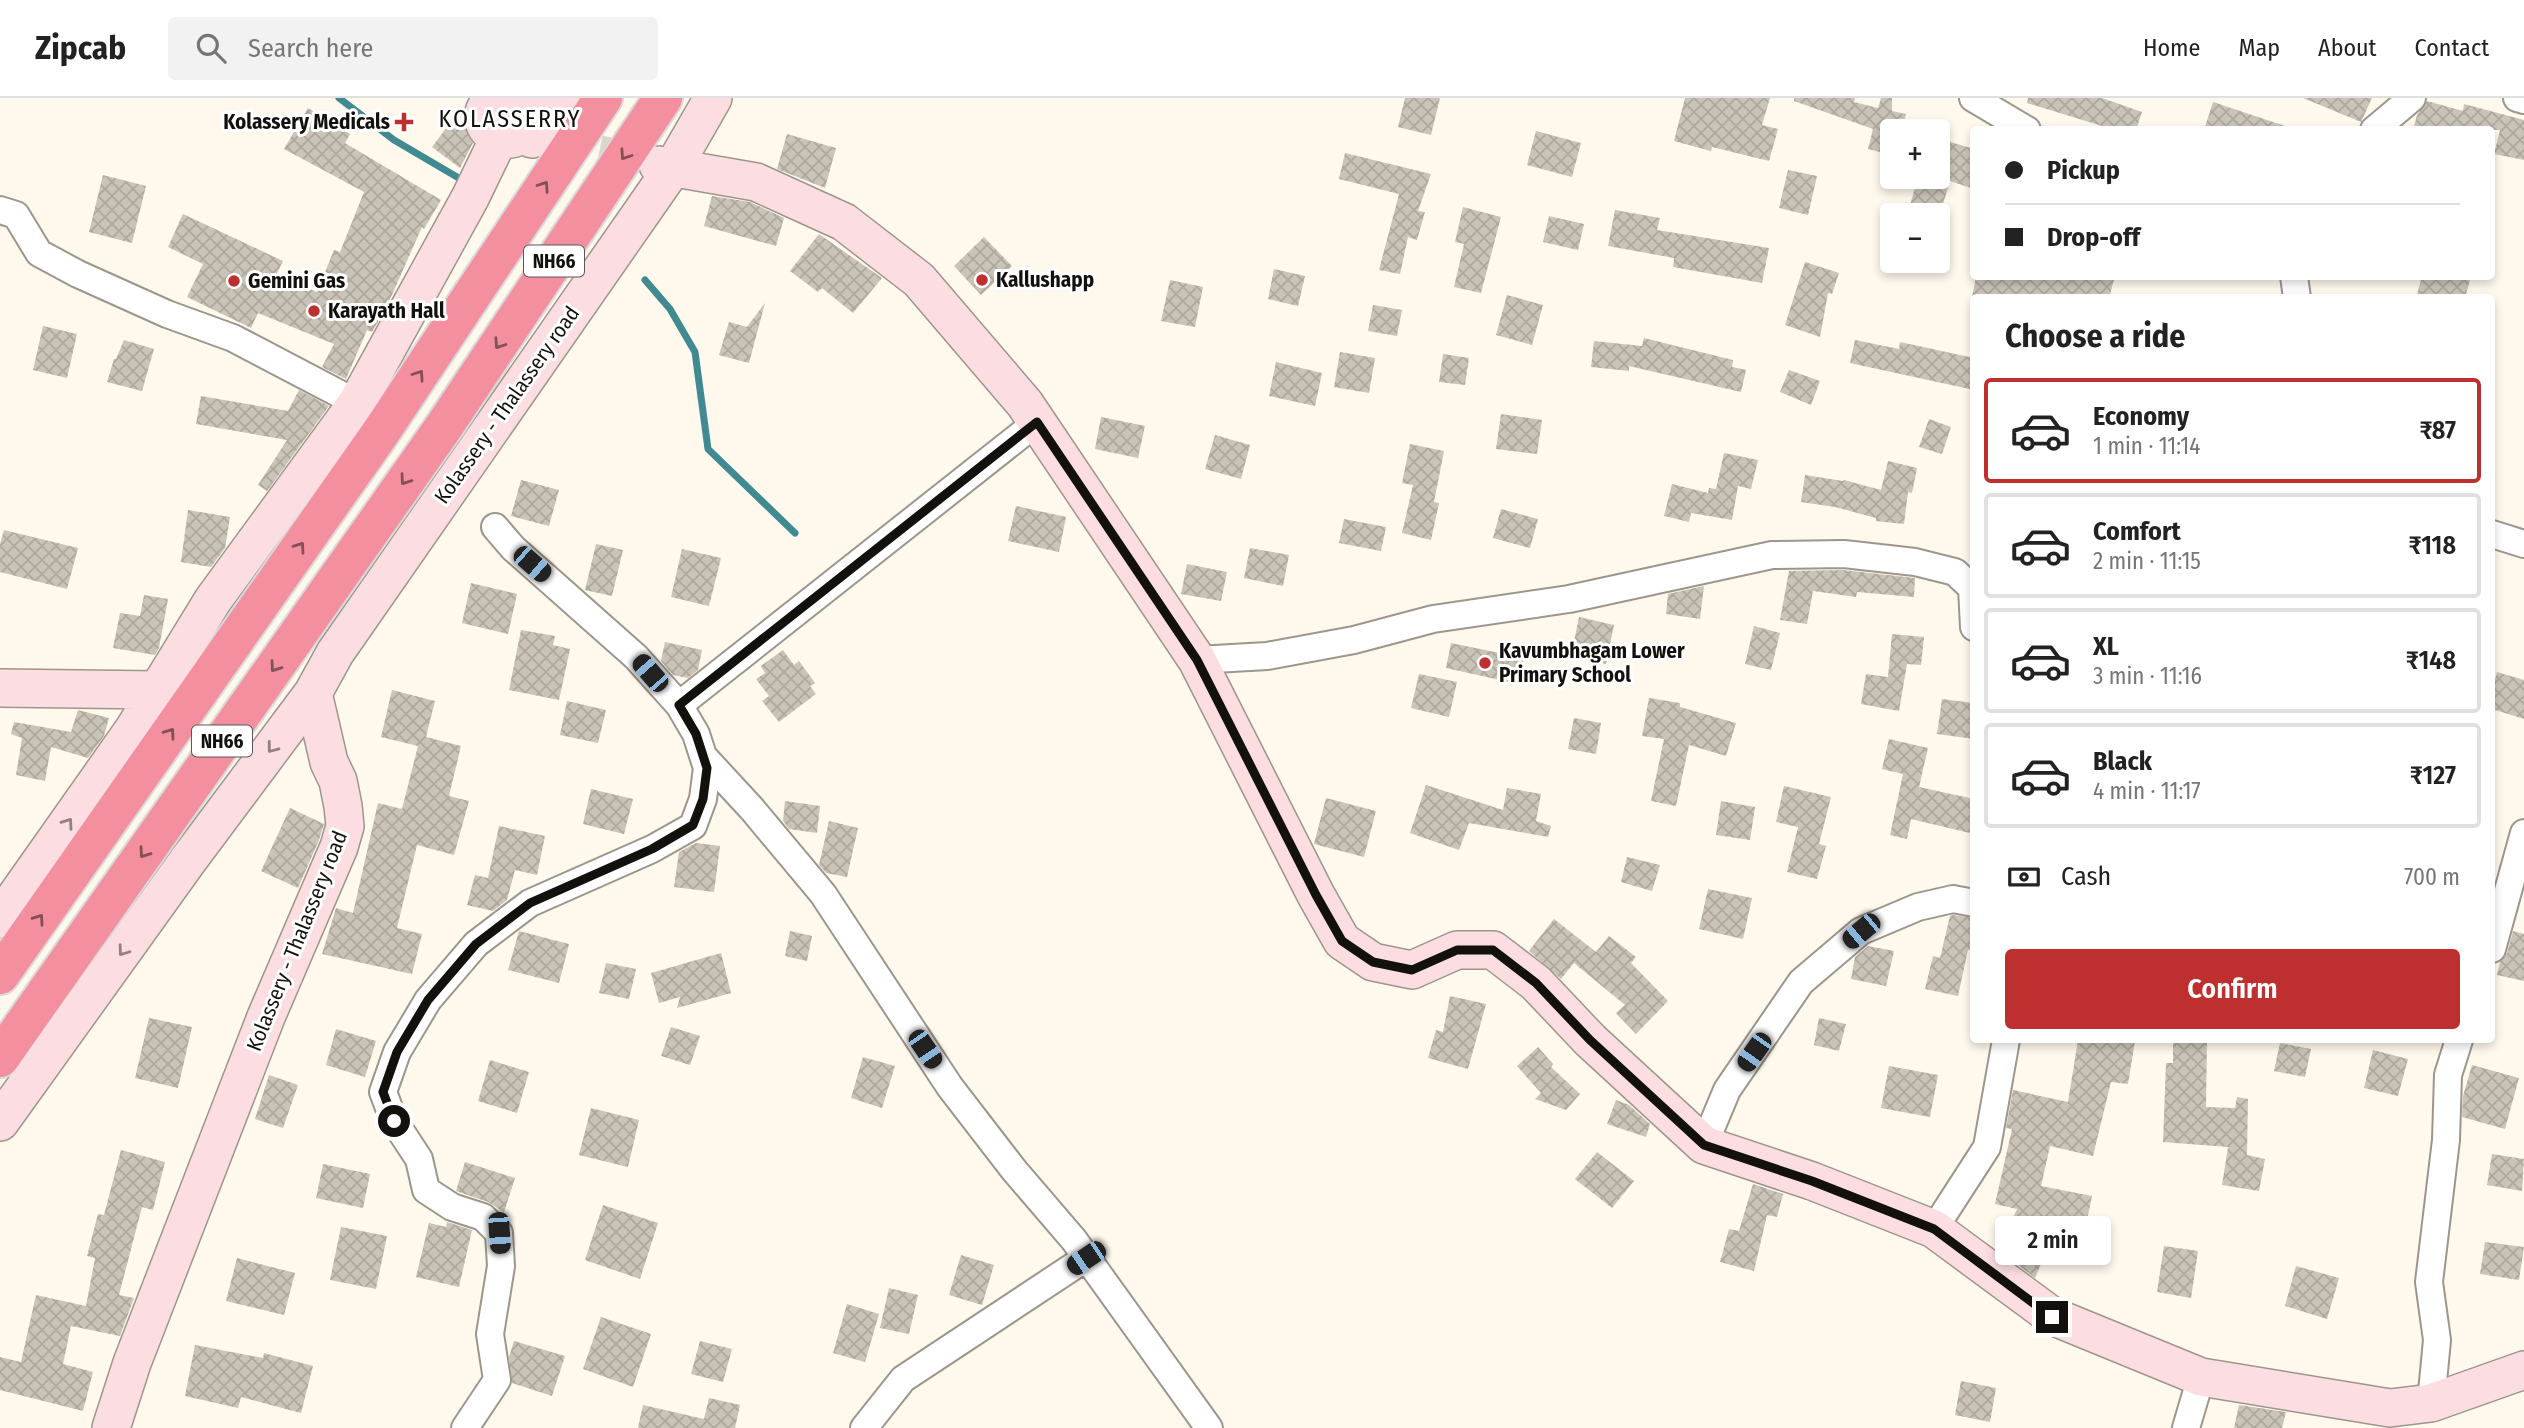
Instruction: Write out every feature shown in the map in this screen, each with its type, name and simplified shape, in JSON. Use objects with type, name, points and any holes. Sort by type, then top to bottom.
[{"type":"highway","name":"NH66","points":[[0,975],[381,432],[603,98]]},
{"type":"highway","name":"NH66","points":[[0,1058],[445,425],[663,98]]},
{"type":"street","name":"Kolassery - Thalassery road","points":[[111,1428],[132,1363],[265,1017],[339,847],[345,826],[338,781],[329,762],[313,693],[335,653],[713,98]]},
{"type":"street","points":[[2379,126],[2412,98]]},
{"type":"street","points":[[2517,98],[2524,100]]},
{"type":"street","points":[[1985,100],[2021,126]]},
{"type":"street","points":[[0,919],[134,729],[213,600],[357,404],[518,114]]},
{"type":"street","points":[[666,166],[755,182],[844,222],[919,280],[1025,404],[1197,660],[1342,941],[1373,962],[1412,970],[1457,950],[1493,950],[1536,983],[1590,1040],[1704,1145],[1812,1181],[1934,1229],[2052,1317],[2201,1377],[2390,1408],[2431,1403],[2524,1370]]},
{"type":"street","points":[[0,210],[16,215],[39,253],[78,274],[167,314],[233,338],[357,404]]},
{"type":"street","points":[[679,705],[1037,422]]},
{"type":"street","points":[[464,1428],[497,1380],[491,1334],[501,1266],[499,1233],[483,1217],[452,1207],[426,1190],[419,1158],[394,1121],[383,1092],[397,1052],[428,1000],[476,944],[530,903],[652,849],[693,825],[703,799],[707,768],[696,734],[679,705],[636,657],[513,548],[495,527]]},
{"type":"street","points":[[2495,535],[2524,544]]},
{"type":"street","points":[[1197,660],[1267,656],[1342,643],[1433,619],[1569,598],[1772,555],[1844,554],[1914,562],[1955,572],[1970,585]]},
{"type":"street","points":[[0,688],[157,690]]},
{"type":"street","points":[[0,1122],[189,859],[313,693]]},
{"type":"street","points":[[704,757],[752,809],[823,894],[950,1087],[1014,1171],[1086,1258],[1209,1428]]},
{"type":"street","points":[[2495,938],[2524,833]]},
{"type":"street","points":[[1704,1145],[1727,1090],[1801,982],[1861,931],[1918,907],[1953,900],[1970,902]]},
{"type":"street","points":[[1934,1229],[1987,1146],[2005,1043]]},
{"type":"street","points":[[2431,1403],[2437,1340],[2429,1282],[2446,1140],[2448,1075],[2458,1043]]},
{"type":"street","points":[[864,1428],[903,1379],[1086,1258]]},
{"type":"street","points":[[2186,1428],[2201,1377]]},
{"type":"building","points":[[1405,98],[1440,98],[1431,135],[1398,127]]},
{"type":"building","points":[[1685,98],[1770,98],[1762,125],[1778,129],[1769,161],[1712,147],[1711,151],[1674,141]]},
{"type":"building","points":[[1794,98],[1855,98],[1854,102],[1878,108],[1881,98],[1892,98],[1892,111],[1906,114],[1905,119],[1880,119],[1880,152],[1868,149],[1873,129],[1794,101]]},
{"type":"building","points":[[2028,98],[2102,98],[2142,112],[2137,126],[2102,126],[2027,103]]},
{"type":"building","points":[[2303,98],[2372,98],[2361,122]]},
{"type":"building","points":[[2427,101],[2463,111],[2464,104],[2524,120],[2524,160],[2495,154],[2500,130],[2495,130],[2495,126],[2414,126],[2417,115]]},
{"type":"building","points":[[2213,102],[2285,126],[2205,126]]},
{"type":"building","points":[[308,108],[350,134],[345,143],[441,200],[424,229],[422,227],[387,306],[372,332],[367,330],[346,379],[322,367],[334,344],[258,313],[251,328],[187,297],[203,264],[168,247],[183,214],[283,261],[276,275],[317,292],[334,250],[340,252],[364,192],[284,149]]},
{"type":"building","points":[[453,119],[464,127],[473,143],[460,168],[432,147]]},
{"type":"building","points":[[1536,131],[1581,143],[1572,177],[1527,165]]},
{"type":"building","points":[[787,134],[836,148],[825,188],[777,169]]},
{"type":"building","points":[[1950,142],[1970,148],[1970,188],[1950,181]]},
{"type":"building","points":[[1345,153],[1431,174],[1418,211],[1425,212],[1417,240],[1408,237],[1400,274],[1379,270],[1399,194],[1339,179]]},
{"type":"building","points":[[1788,170],[1817,176],[1808,215],[1779,208]]},
{"type":"building","points":[[103,175],[146,186],[132,243],[89,232]]},
{"type":"building","points":[[1915,189],[1948,189],[1943,203],[1911,203]]},
{"type":"building","points":[[712,196],[750,202],[784,218],[776,246],[704,226]]},
{"type":"building","points":[[1463,207],[1501,217],[1481,293],[1454,287],[1464,244],[1455,242]]},
{"type":"building","points":[[1615,210],[1660,218],[1657,230],[1769,248],[1762,283],[1673,267],[1674,258],[1608,246]]},
{"type":"building","points":[[1549,216],[1584,224],[1578,250],[1543,242]]},
{"type":"building","points":[[819,234],[882,278],[853,313],[822,288],[818,292],[790,271]]},
{"type":"building","name":"Kallushapp","points":[[984,237],[1012,266],[981,295],[954,266]]},
{"type":"building","points":[[1805,262],[1839,273],[1832,294],[1828,293],[1820,337],[1785,325]]},
{"type":"building","points":[[1274,269],[1305,276],[1298,306],[1268,299]]},
{"type":"building","points":[[1170,280],[1203,287],[1195,327],[1161,321]]},
{"type":"building","points":[[1975,280],[2114,280],[2110,294],[1973,294]]},
{"type":"building","points":[[2421,280],[2470,280],[2466,294],[2417,294]]},
{"type":"building","points":[[1507,295],[1543,305],[1532,345],[1496,335]]},
{"type":"building","points":[[765,303],[749,363],[719,355],[729,322],[747,327]]},
{"type":"building","points":[[1373,305],[1402,310],[1397,336],[1368,331]]},
{"type":"building","points":[[43,326],[77,334],[67,378],[33,370]]},
{"type":"building","points":[[1644,338],[1733,360],[1732,367],[1746,370],[1741,392],[1629,366],[1629,371],[1591,367],[1594,341],[1642,346]]},
{"type":"building","points":[[124,340],[154,349],[142,391],[107,382],[114,359]]},
{"type":"building","points":[[1855,340],[1899,349],[1900,342],[1970,357],[1970,389],[1850,363]]},
{"type":"building","points":[[1340,352],[1375,358],[1369,393],[1334,387]]},
{"type":"building","points":[[1443,354],[1469,358],[1465,385],[1439,382]]},
{"type":"building","points":[[1276,362],[1322,373],[1315,406],[1269,396]]},
{"type":"building","points":[[1789,370],[1820,381],[1811,405],[1780,392]]},
{"type":"building","points":[[299,390],[329,406],[267,491],[258,485],[287,440],[196,424],[201,396],[288,411]]},
{"type":"building","points":[[1501,414],[1542,420],[1537,454],[1496,449]]},
{"type":"building","points":[[1101,417],[1145,426],[1138,458],[1095,449]]},
{"type":"building","points":[[1929,419],[1951,427],[1942,454],[1919,447]]},
{"type":"building","points":[[1215,435],[1250,445],[1241,479],[1205,469]]},
{"type":"building","points":[[1410,444],[1444,451],[1434,502],[1439,503],[1431,540],[1402,533],[1413,485],[1402,483]]},
{"type":"building","points":[[1724,453],[1758,460],[1751,489],[1738,486],[1732,520],[1691,513],[1689,522],[1664,516],[1672,484],[1708,493],[1709,488],[1716,489]]},
{"type":"building","points":[[1888,461],[1917,468],[1912,493],[1908,492],[1904,524],[1876,521],[1876,518],[1835,507],[1801,502],[1805,475],[1844,480],[1881,490]]},
{"type":"building","points":[[521,480],[559,490],[549,526],[511,516]]},
{"type":"building","points":[[1016,506],[1066,517],[1059,552],[1008,541]]},
{"type":"building","points":[[1501,509],[1538,519],[1530,548],[1493,538]]},
{"type":"building","points":[[188,510],[230,517],[225,548],[211,567],[181,562]]},
{"type":"building","points":[[1344,519],[1386,527],[1381,551],[1339,543]]},
{"type":"building","points":[[4,530],[78,548],[67,589],[0,572],[0,544]]},
{"type":"building","points":[[596,544],[623,550],[612,596],[585,590]]},
{"type":"building","points":[[1250,548],[1289,555],[1283,586],[1244,578]]},
{"type":"building","points":[[682,549],[721,558],[709,606],[671,597]]},
{"type":"building","points":[[1187,564],[1227,572],[1221,601],[1181,594]]},
{"type":"building","points":[[1843,570],[1915,578],[1914,597],[1857,592],[1856,597],[1813,591],[1807,624],[1780,620],[1789,571]]},
{"type":"building","points":[[471,583],[517,594],[508,634],[462,623]]},
{"type":"building","points":[[1704,586],[1700,619],[1666,614],[1668,594]]},
{"type":"building","points":[[144,595],[168,599],[159,648],[155,655],[113,648],[120,613],[140,616]]},
{"type":"building","points":[[1579,617],[1614,625],[1606,664],[1571,656]]},
{"type":"building","points":[[1754,626],[1780,633],[1771,670],[1745,664]]},
{"type":"building","points":[[521,630],[555,636],[553,645],[570,649],[559,700],[509,690]]},
{"type":"building","points":[[1892,634],[1924,637],[1921,665],[1907,664],[1899,711],[1861,704],[1866,674],[1888,677]]},
{"type":"building","points":[[665,642],[702,650],[698,670],[688,678],[673,675],[661,661]]},
{"type":"building","name":"Kavumbhagam Lower Primary School","points":[[1451,643],[1524,658],[1518,684],[1446,668]]},
{"type":"building","points":[[783,650],[794,665],[799,661],[815,683],[810,686],[816,694],[779,722],[762,701],[769,696],[756,679],[765,673],[761,666]]},
{"type":"building","points":[[2497,672],[2524,680],[2524,719],[2495,710]]},
{"type":"building","points":[[1419,674],[1457,682],[1449,717],[1411,708]]},
{"type":"building","points":[[392,690],[435,701],[426,737],[461,746],[449,796],[469,801],[454,855],[417,845],[397,928],[422,934],[412,974],[322,954],[336,908],[353,913],[378,803],[402,809],[418,746],[381,737]]},
{"type":"building","points":[[1649,698],[1680,703],[1680,707],[1736,723],[1726,756],[1689,745],[1676,806],[1651,801],[1664,739],[1642,736]]},
{"type":"building","points":[[1942,699],[1970,702],[1970,738],[1937,734]]},
{"type":"building","points":[[567,701],[606,710],[598,743],[560,735]]},
{"type":"building","points":[[78,710],[109,718],[104,736],[88,758],[51,747],[45,781],[16,775],[22,738],[11,734],[14,722],[71,732]]},
{"type":"building","points":[[1574,718],[1601,723],[1596,754],[1568,749]]},
{"type":"building","points":[[1889,739],[1928,748],[1919,787],[1970,798],[1970,833],[1911,819],[1907,839],[1890,835],[1903,774],[1882,769]]},
{"type":"building","points":[[1426,785],[1503,810],[1507,788],[1541,794],[1536,821],[1551,826],[1548,837],[1469,823],[1459,850],[1410,833]]},
{"type":"building","points":[[1784,786],[1831,797],[1819,844],[1826,846],[1817,879],[1787,872],[1798,827],[1776,822]]},
{"type":"building","points":[[591,789],[633,799],[624,834],[583,824]]},
{"type":"building","points":[[1326,798],[1376,811],[1364,857],[1314,844]]},
{"type":"building","points":[[785,801],[820,806],[817,833],[789,829],[783,821]]},
{"type":"building","points":[[1721,801],[1755,807],[1750,840],[1716,835]]},
{"type":"building","points":[[290,808],[324,824],[298,888],[261,871]]},
{"type":"building","points":[[829,821],[858,828],[847,877],[826,873],[819,865]]},
{"type":"building","points":[[499,826],[545,836],[537,875],[515,870],[507,900],[493,911],[467,905],[475,875],[488,878]]},
{"type":"building","points":[[696,843],[720,846],[714,892],[674,887],[679,852]]},
{"type":"building","points":[[1627,857],[1660,865],[1652,891],[1621,882]]},
{"type":"building","points":[[1708,889],[1752,898],[1743,939],[1699,929]]},
{"type":"building","points":[[1950,916],[1970,917],[1970,950],[1958,996],[1925,989],[1933,956],[1940,958]]},
{"type":"building","points":[[1554,919],[1596,952],[1609,936],[1636,957],[1631,963],[1668,1001],[1636,1034],[1616,1013],[1625,1005],[1574,963],[1561,979],[1529,951]]},
{"type":"building","points":[[519,931],[569,944],[559,983],[508,970]]},
{"type":"building","points":[[790,931],[812,936],[807,961],[785,956]]},
{"type":"building","points":[[2513,931],[2524,934],[2524,981],[2497,975]]},
{"type":"building","points":[[1868,946],[1894,951],[1886,986],[1851,979],[1855,957]]},
{"type":"building","points":[[721,953],[731,993],[677,1008],[680,997],[659,1003],[651,973]]},
{"type":"building","points":[[606,963],[636,969],[629,999],[599,993]]},
{"type":"building","points":[[1450,996],[1486,1004],[1468,1069],[1428,1058],[1436,1030],[1443,1032]]},
{"type":"building","points":[[149,1018],[192,1027],[178,1088],[135,1078]]},
{"type":"building","points":[[1819,1018],[1846,1024],[1839,1051],[1814,1045]]},
{"type":"building","points":[[671,1027],[700,1036],[690,1065],[661,1056]]},
{"type":"building","points":[[336,1029],[376,1041],[365,1077],[326,1065]]},
{"type":"building","points":[[2078,1043],[2135,1043],[2128,1084],[2111,1082],[2093,1156],[2050,1146],[2041,1186],[2092,1196],[2085,1230],[2058,1225],[2035,1278],[1999,1251],[2017,1209],[1995,1204],[2012,1129],[2006,1128],[2013,1090],[2068,1102]]},
{"type":"building","points":[[2173,1043],[2207,1043],[2206,1107],[2235,1108],[2237,1097],[2248,1099],[2247,1155],[2265,1159],[2259,1191],[2222,1185],[2228,1147],[2163,1142],[2166,1063],[2173,1063]]},
{"type":"building","points":[[2280,1043],[2311,1049],[2305,1077],[2274,1071]]},
{"type":"building","points":[[1538,1047],[1553,1064],[1551,1067],[1580,1094],[1566,1110],[1535,1099],[1541,1093],[1517,1066]]},
{"type":"building","points":[[2373,1050],[2408,1059],[2398,1096],[2364,1088]]},
{"type":"building","points":[[863,1057],[895,1066],[882,1108],[851,1098]]},
{"type":"building","points":[[490,1060],[529,1072],[517,1113],[478,1101]]},
{"type":"building","points":[[2472,1065],[2519,1078],[2505,1129],[2462,1117],[2463,1096]]},
{"type":"building","points":[[1889,1066],[1938,1075],[1930,1117],[1881,1108]]},
{"type":"building","points":[[269,1075],[298,1085],[283,1128],[255,1119]]},
{"type":"building","points":[[1616,1100],[1629,1105],[1650,1124],[1646,1137],[1607,1124]]},
{"type":"building","points":[[591,1108],[639,1120],[628,1167],[579,1155]]},
{"type":"building","points":[[121,1150],[165,1162],[153,1210],[142,1207],[119,1295],[134,1298],[120,1336],[71,1326],[63,1364],[93,1372],[83,1411],[0,1390],[0,1357],[21,1362],[36,1295],[86,1306],[95,1258],[87,1256],[98,1214],[104,1215]]},
{"type":"building","points":[[1597,1152],[1634,1181],[1612,1208],[1575,1179]]},
{"type":"building","points":[[2492,1154],[2524,1159],[2522,1191],[2487,1185]]},
{"type":"building","points":[[465,1162],[515,1178],[504,1212],[488,1202],[456,1191]]},
{"type":"building","points":[[323,1164],[370,1174],[363,1208],[316,1198]]},
{"type":"building","points":[[1753,1184],[1783,1194],[1777,1217],[1767,1215],[1754,1271],[1720,1262],[1729,1229],[1739,1231]]},
{"type":"building","points":[[603,1205],[658,1223],[640,1279],[585,1260]]},
{"type":"building","points":[[447,1222],[472,1230],[459,1287],[416,1277],[429,1223],[446,1227]]},
{"type":"building","points":[[341,1227],[387,1236],[376,1289],[330,1280]]},
{"type":"building","points":[[2485,1242],[2524,1247],[2519,1280],[2480,1274]]},
{"type":"building","points":[[2164,1246],[2198,1251],[2191,1298],[2157,1292]]},
{"type":"building","points":[[961,1255],[994,1265],[982,1305],[949,1295]]},
{"type":"building","points":[[237,1258],[295,1273],[284,1315],[226,1301]]},
{"type":"building","points":[[2296,1266],[2339,1278],[2327,1319],[2285,1306]]},
{"type":"building","points":[[889,1288],[918,1295],[909,1334],[880,1328]]},
{"type":"building","points":[[847,1304],[879,1314],[865,1362],[833,1353]]},
{"type":"building","points":[[601,1317],[651,1334],[633,1387],[583,1369]]},
{"type":"building","points":[[514,1341],[565,1356],[552,1396],[512,1383],[509,1357]]},
{"type":"building","points":[[700,1341],[732,1349],[723,1382],[691,1374]]},
{"type":"building","points":[[195,1345],[263,1358],[264,1353],[313,1366],[301,1413],[241,1397],[238,1408],[185,1396]]},
{"type":"building","points":[[1961,1381],[1996,1388],[1990,1422],[1955,1415]]},
{"type":"building","points":[[709,1398],[740,1405],[735,1428],[638,1428],[643,1405],[704,1419]]},
{"type":"building","points":[[2239,1405],[2286,1412],[2282,1428],[2234,1428]]},
{"type":"waterway","points":[[339,98],[394,140],[457,177]]},
{"type":"waterway","points":[[645,280],[670,309],[695,352],[708,449],[795,533]]},
{"type":"tunnel","points":[[545,143],[650,164]]},
{"type":"place","name":"Kolassery Medicals","points":[[404,122]]},
{"type":"place","name":"Kallushapp","points":[[982,280]]},
{"type":"place","name":"Gemini Gas","points":[[234,281]]},
{"type":"place","name":"Karayath Hall","points":[[314,311]]},
{"type":"place","name":"Kavumbhagam Lower Primary School","points":[[1485,663]]},
{"type":"district","name":"KOLASSERRY","points":[[510,119]]},
{"type":"route","points":[[394,1121],[383,1092],[397,1052],[428,1000],[476,944],[530,903],[652,849],[693,825],[703,799],[707,768],[696,734],[679,705],[1037,422],[1197,660],[1342,941],[1373,962],[1412,970],[1457,950],[1493,950],[1536,983],[1590,1040],[1704,1145],[1812,1181],[1934,1229],[2052,1317]]}]
